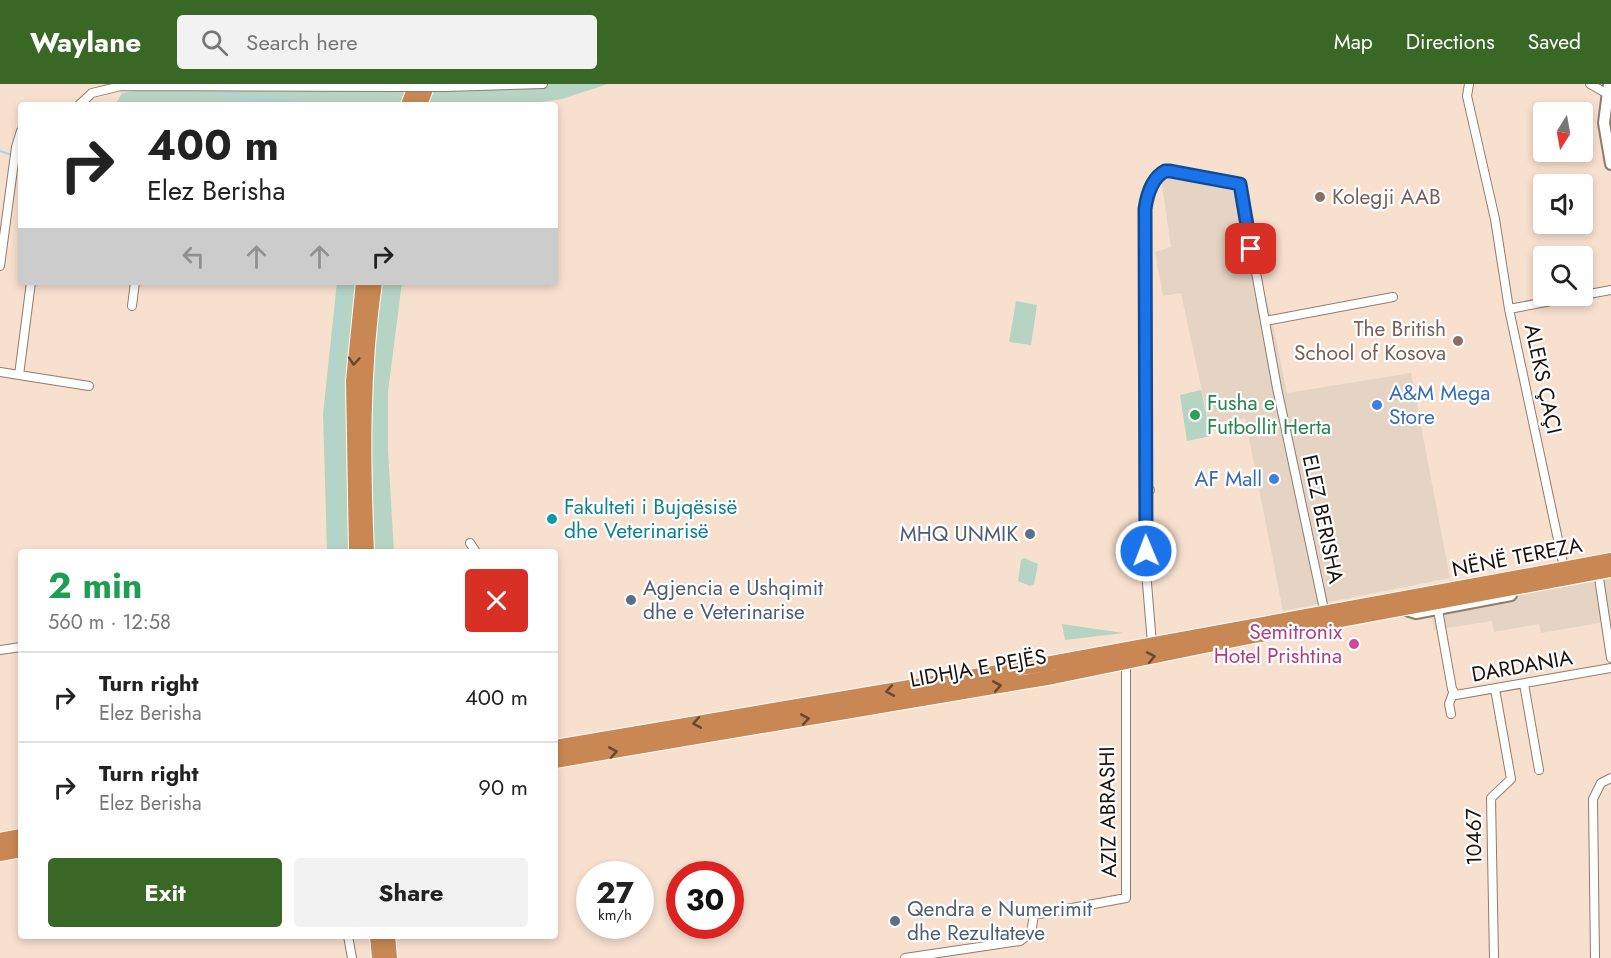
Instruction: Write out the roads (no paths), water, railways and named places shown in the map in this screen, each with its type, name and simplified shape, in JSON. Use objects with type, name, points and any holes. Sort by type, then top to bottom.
[{"type":"highway","points":[[409,102],[416,84]]},
{"type":"highway","points":[[421,102],[428,84]]},
{"type":"highway","points":[[356,549],[352,381],[363,285]]},
{"type":"highway","points":[[367,549],[364,380],[375,285]]},
{"type":"highway","name":"NËNË TEREZA","points":[[1435,601],[1611,560]]},
{"type":"highway","name":"NËNË TEREZA","points":[[1435,601],[1522,590],[1605,574]]},
{"type":"highway","name":"LIDHJA E PEJËS","points":[[558,746],[1328,613],[1435,601]]},
{"type":"highway","name":"LIDHJA E PEJËS","points":[[558,760],[1035,680],[1406,610],[1435,601]]},
{"type":"highway","points":[[0,840],[18,837]]},
{"type":"highway","points":[[0,854],[18,851]]},
{"type":"highway","points":[[377,939],[379,958]]},
{"type":"highway","points":[[388,939],[390,958]]},
{"type":"street","points":[[82,102],[92,93],[110,87],[446,87],[543,84]]},
{"type":"street","name":"ALEKS ÇAÇI","points":[[1469,84],[1467,96],[1495,219],[1509,309],[1563,563]]},
{"type":"street","points":[[1590,84],[1608,89],[1604,123],[1611,164]]},
{"type":"street","points":[[0,266],[18,144]]},
{"type":"street","name":"ELEZ BERISHA","points":[[1152,644],[1147,589],[1144,226],[1147,197],[1157,177],[1165,171],[1240,184],[1265,321],[1328,613]]},
{"type":"street","points":[[19,375],[31,285]]},
{"type":"street","points":[[132,306],[135,285]]},
{"type":"street","points":[[1509,309],[1611,290]]},
{"type":"street","points":[[1265,321],[1393,297]]},
{"type":"street","points":[[0,372],[89,387]]},
{"type":"street","points":[[470,543],[474,549]]},
{"type":"street","name":"NËNË TEREZA","points":[[1435,601],[1563,563],[1611,554]]},
{"type":"street","points":[[1611,576],[1605,574],[1611,658]]},
{"type":"street","name":"DARDANIA","points":[[1435,601],[1453,693],[1459,695],[1611,668]]},
{"type":"street","points":[[0,650],[18,647]]},
{"type":"street","name":"AZIZ ABRASHI","points":[[905,958],[1020,941],[1031,933],[1034,915],[1126,898],[1126,662]]},
{"type":"street","points":[[1524,684],[1539,770]]},
{"type":"street","name":"10467","points":[[1494,958],[1491,798],[1511,779],[1496,689]]},
{"type":"street","points":[[1450,714],[1449,704],[1453,693]]},
{"type":"street","points":[[1595,958],[1593,799],[1601,783],[1611,778]]},
{"type":"street","points":[[349,939],[352,958]]},
{"type":"waterway","points":[[219,94],[296,102]]},
{"type":"waterway","points":[[0,151],[12,155]]},
{"type":"waterway","points":[[336,549],[334,383],[343,285]]},
{"type":"place","name":"Kolegji AAB","points":[[1320,197]]},
{"type":"place","name":"The British School of Kosova","points":[[1458,341]]},
{"type":"place","name":"A&M Mega Store","points":[[1377,405]]},
{"type":"place","name":"Fusha e Futbollit Herta","points":[[1195,415]]},
{"type":"place","name":"AF Mall","points":[[1274,479]]},
{"type":"place","name":"Fakulteti i Bujqësisë dhe Veterinarisë","points":[[552,519]]},
{"type":"place","name":"MHQ UNMIK","points":[[1030,534]]},
{"type":"place","name":"Agjencia e Ushqimit dhe e Veterinarise","points":[[631,600]]},
{"type":"place","name":"Semitronix Hotel Prishtina","points":[[1354,644]]},
{"type":"place","name":"Qendra e Numerimit dhe Rezultateve","points":[[895,921]]}]
